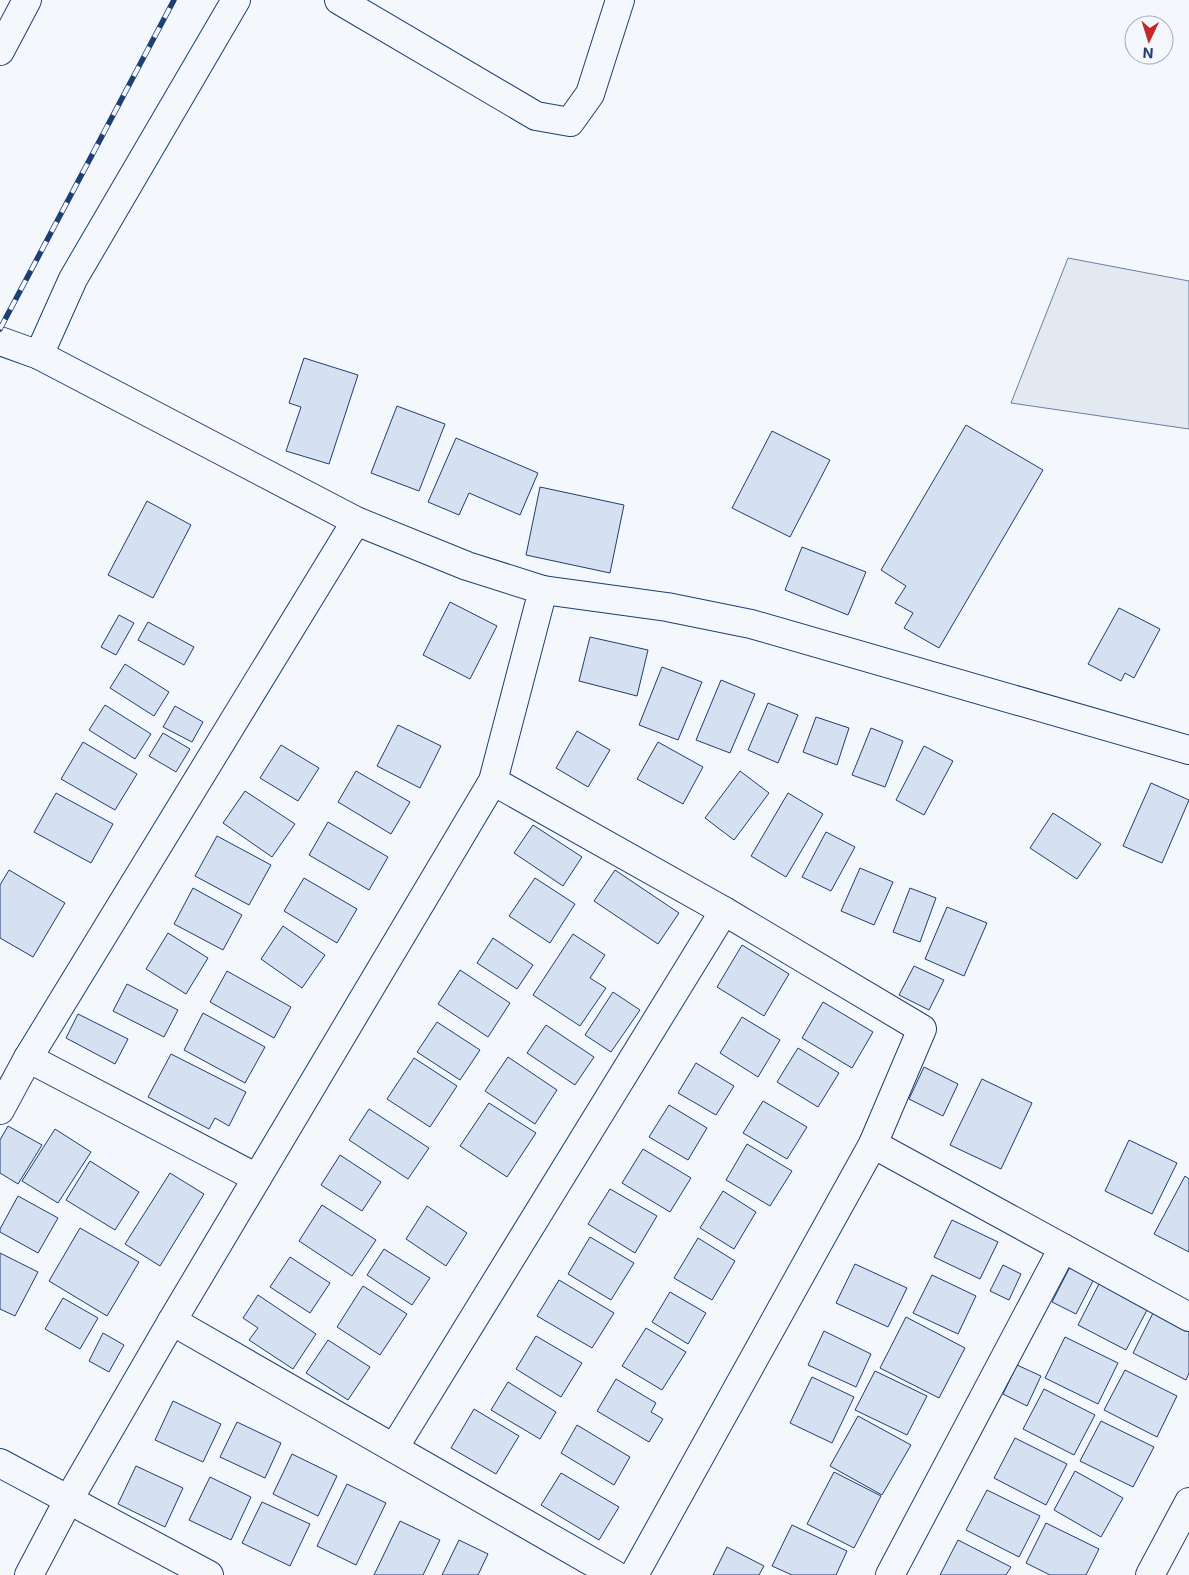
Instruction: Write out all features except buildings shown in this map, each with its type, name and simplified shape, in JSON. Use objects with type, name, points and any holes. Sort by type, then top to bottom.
[{"type":"street","points":[[0,51],[27,0]]},
{"type":"street","points":[[39,355],[73,279],[236,0]]},
{"type":"street","points":[[339,0],[536,116],[570,122],[590,94],[620,0]]},
{"type":"street","points":[[0,341],[39,355],[356,521],[467,566],[543,590],[667,607],[751,624],[1189,750]]},
{"type":"street","points":[[0,1110],[28,1058],[356,521]]},
{"type":"street","points":[[28,1575],[68,1499],[172,1321],[493,781],[543,590]]},
{"type":"street","points":[[493,781],[724,911],[922,1029],[872,1144],[634,1575]]},
{"type":"street","points":[[394,1448],[724,911]]},
{"type":"street","points":[[28,1058],[257,1178]]},
{"type":"street","points":[[872,1144],[1189,1317]]},
{"type":"street","points":[[890,1575],[1063,1248]]},
{"type":"street","points":[[172,1321],[615,1575]]},
{"type":"street","points":[[0,1463],[209,1575]]},
{"type":"street","points":[[1150,1575],[1189,1502]]},
{"type":"shaded area","points":[[1068,258],[1189,281],[1189,429],[1011,403]]},
{"type":"railway","points":[[0,329],[174,0]]}]
